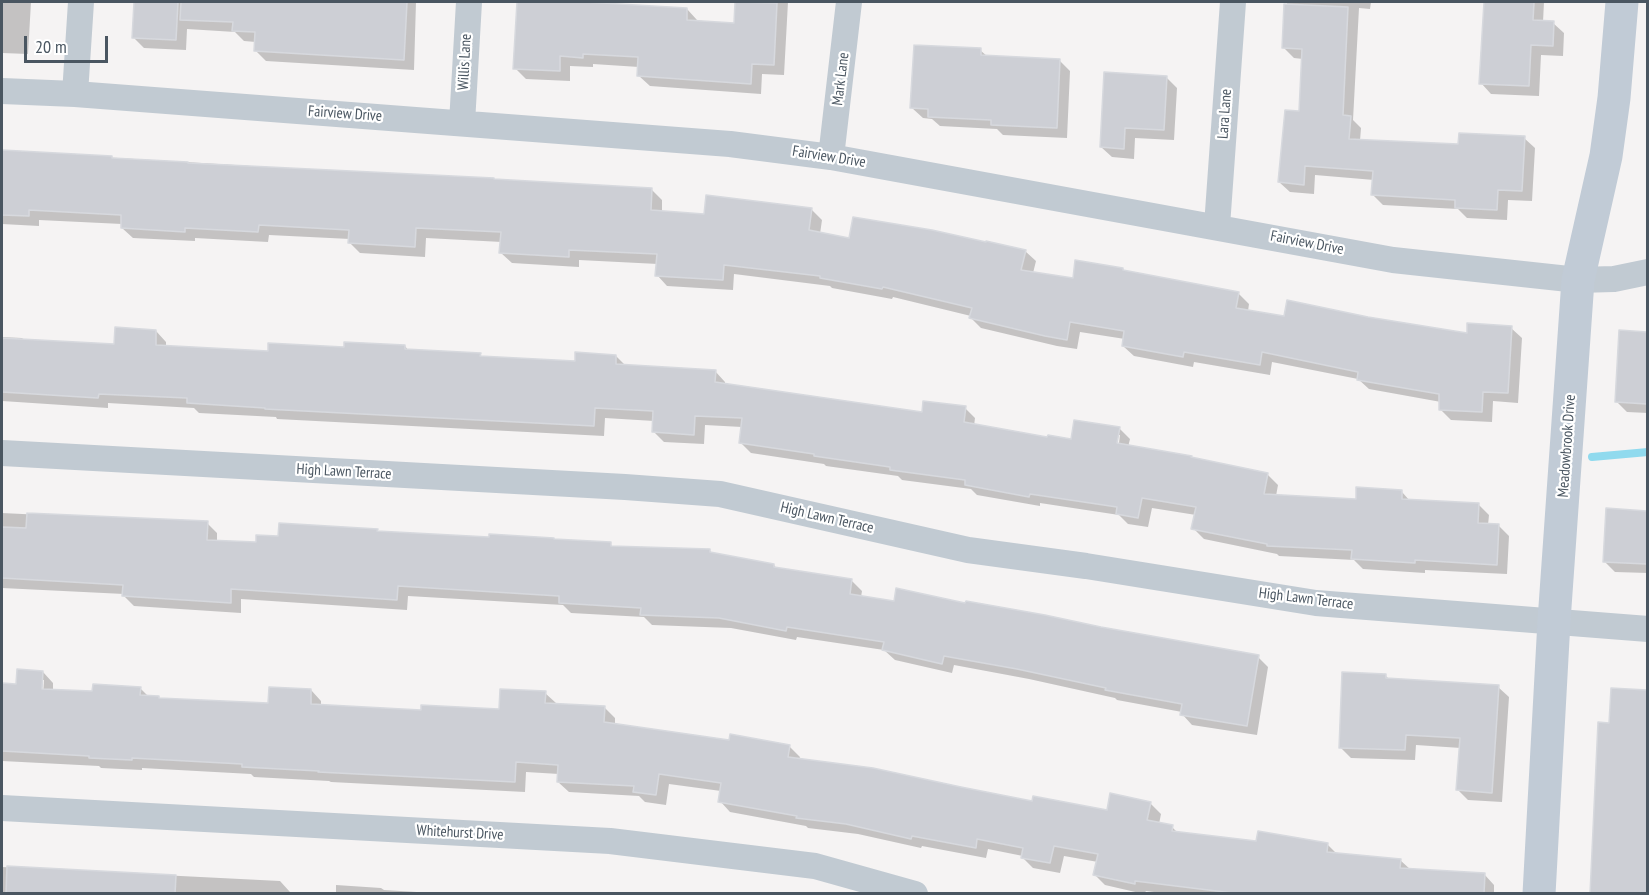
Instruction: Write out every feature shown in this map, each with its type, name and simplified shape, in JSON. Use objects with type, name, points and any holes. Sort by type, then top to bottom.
[{"type":"street","points":[[75,94],[81,2]]},
{"type":"street","name":"Willis Lane","points":[[462,123],[469,2]]},
{"type":"street","name":"Mark Lane","points":[[831,157],[849,2]]},
{"type":"street","name":"Lara Lane","points":[[1217,226],[1233,2]]},
{"type":"street","name":"Meadowbrook Drive","points":[[1539,894],[1554,621],[1578,280],[1606,156],[1614,98],[1622,2]]},
{"type":"street","name":"Fairview Drive","points":[[2,91],[75,94],[730,144],[831,157],[1393,260],[1578,280],[1614,279],[1647,272]]},
{"type":"street","name":"High Lawn Terrace","points":[[2,453],[720,494],[968,550],[1086,566],[1316,603],[1647,629]]},
{"type":"street","name":"Whitehurst Drive","points":[[2,808],[610,841],[815,867],[915,894]]},
{"type":"building","points":[[134,2],[178,2],[176,40],[132,38]]},
{"type":"building","points":[[181,2],[407,2],[404,60],[254,51],[255,32],[232,31],[233,22],[180,20]]},
{"type":"building","points":[[517,2],[586,2],[687,8],[687,20],[734,23],[735,2],[777,3],[774,65],[752,64],[751,84],[637,76],[638,57],[583,54],[583,58],[560,56],[560,71],[513,69]]},
{"type":"building","points":[[1484,2],[1534,2],[1533,20],[1554,21],[1553,46],[1531,45],[1529,86],[1479,84]]},
{"type":"building","points":[[1284,4],[1348,7],[1343,115],[1351,116],[1349,139],[1458,144],[1459,133],[1525,136],[1522,191],[1498,190],[1497,210],[1455,208],[1455,200],[1371,195],[1373,171],[1305,166],[1304,185],[1278,182],[1285,110],[1299,111],[1302,49],[1282,48]]},
{"type":"building","points":[[914,45],[981,48],[981,55],[1060,59],[1057,128],[991,125],[991,120],[928,117],[928,109],[910,108]]},
{"type":"building","points":[[1104,72],[1167,76],[1164,130],[1125,128],[1124,149],[1100,147]]},
{"type":"building","points":[[2,150],[188,163],[652,188],[651,210],[704,214],[706,195],[812,208],[809,230],[849,238],[853,217],[932,230],[1026,250],[1021,270],[1073,278],[1075,260],[1123,268],[1123,270],[1239,292],[1236,308],[1284,316],[1287,300],[1368,317],[1467,333],[1467,323],[1512,326],[1508,393],[1483,392],[1482,412],[1439,410],[1439,394],[1357,380],[1358,372],[1262,352],[1260,365],[1184,352],[1183,357],[1122,346],[1124,331],[1070,322],[1067,340],[969,318],[972,308],[883,287],[882,289],[820,278],[820,276],[724,265],[723,280],[655,276],[657,254],[569,250],[569,257],[499,253],[501,232],[416,228],[415,247],[348,243],[349,230],[259,225],[258,232],[185,228],[185,232],[121,228],[121,215],[29,210],[29,216],[2,215]]},
{"type":"building","points":[[115,327],[156,330],[156,345],[268,351],[268,343],[344,347],[344,342],[405,345],[405,349],[481,353],[480,356],[575,361],[575,352],[616,355],[616,364],[716,370],[715,382],[922,412],[923,401],[966,406],[964,422],[1047,437],[1048,435],[1071,439],[1074,420],[1120,427],[1117,443],[1192,456],[1268,473],[1264,494],[1356,499],[1356,487],[1402,490],[1402,499],[1479,503],[1478,523],[1499,524],[1497,565],[1351,559],[1352,550],[1267,546],[1267,544],[1191,529],[1196,507],[1142,498],[1138,518],[1116,514],[1117,507],[1030,494],[1029,497],[965,485],[965,480],[890,470],[890,467],[739,443],[742,418],[695,416],[694,435],[652,432],[653,411],[595,408],[594,426],[265,409],[187,403],[187,398],[99,394],[98,398],[2,392],[2,338],[114,344]]},
{"type":"building","points":[[1619,330],[1647,332],[1647,404],[1615,402]]},
{"type":"building","points":[[1606,508],[1647,511],[1647,564],[1603,562]]},
{"type":"building","points":[[27,513],[208,521],[207,540],[256,542],[256,535],[278,536],[279,523],[378,529],[377,531],[554,538],[611,542],[611,546],[710,549],[710,552],[774,564],[774,567],[852,579],[850,594],[894,601],[896,588],[965,603],[966,601],[1259,655],[1247,726],[1180,715],[1182,704],[1105,690],[1106,688],[1017,669],[944,656],[942,664],[882,650],[884,642],[787,627],[786,631],[719,618],[640,615],[641,608],[559,603],[559,596],[398,586],[397,600],[231,589],[231,603],[122,596],[123,585],[2,578],[2,527],[26,528]]},
{"type":"building","points":[[17,669],[43,671],[42,689],[92,691],[93,684],[141,687],[140,695],[159,696],[159,698],[268,703],[269,687],[311,689],[311,704],[421,710],[421,705],[499,709],[500,689],[546,691],[545,703],[605,706],[604,722],[729,740],[730,734],[790,745],[788,757],[873,768],[1032,801],[1033,796],[1107,810],[1110,793],[1151,802],[1147,820],[1173,825],[1172,831],[1256,841],[1258,831],[1328,843],[1327,852],[1401,859],[1400,868],[1485,873],[1484,894],[1241,894],[1135,881],[1135,884],[1093,875],[1098,854],[1054,846],[1050,863],[1021,858],[1023,848],[977,839],[976,848],[912,836],[911,839],[846,824],[796,818],[797,816],[718,802],[721,783],[659,774],[656,795],[633,792],[634,786],[557,782],[558,765],[516,762],[515,782],[318,772],[242,767],[242,764],[89,758],[89,756],[2,751],[2,683],[16,684]]},
{"type":"building","points":[[1342,672],[1386,674],[1386,678],[1499,685],[1492,793],[1456,790],[1460,738],[1406,735],[1405,750],[1339,748]]},
{"type":"building","points":[[1611,688],[1647,690],[1647,894],[1590,894],[1598,722],[1609,723]]},
{"type":"building","points":[[7,866],[176,875],[175,894],[6,894]]},
{"type":"waterway","points":[[1592,457],[1648,452]]}]
